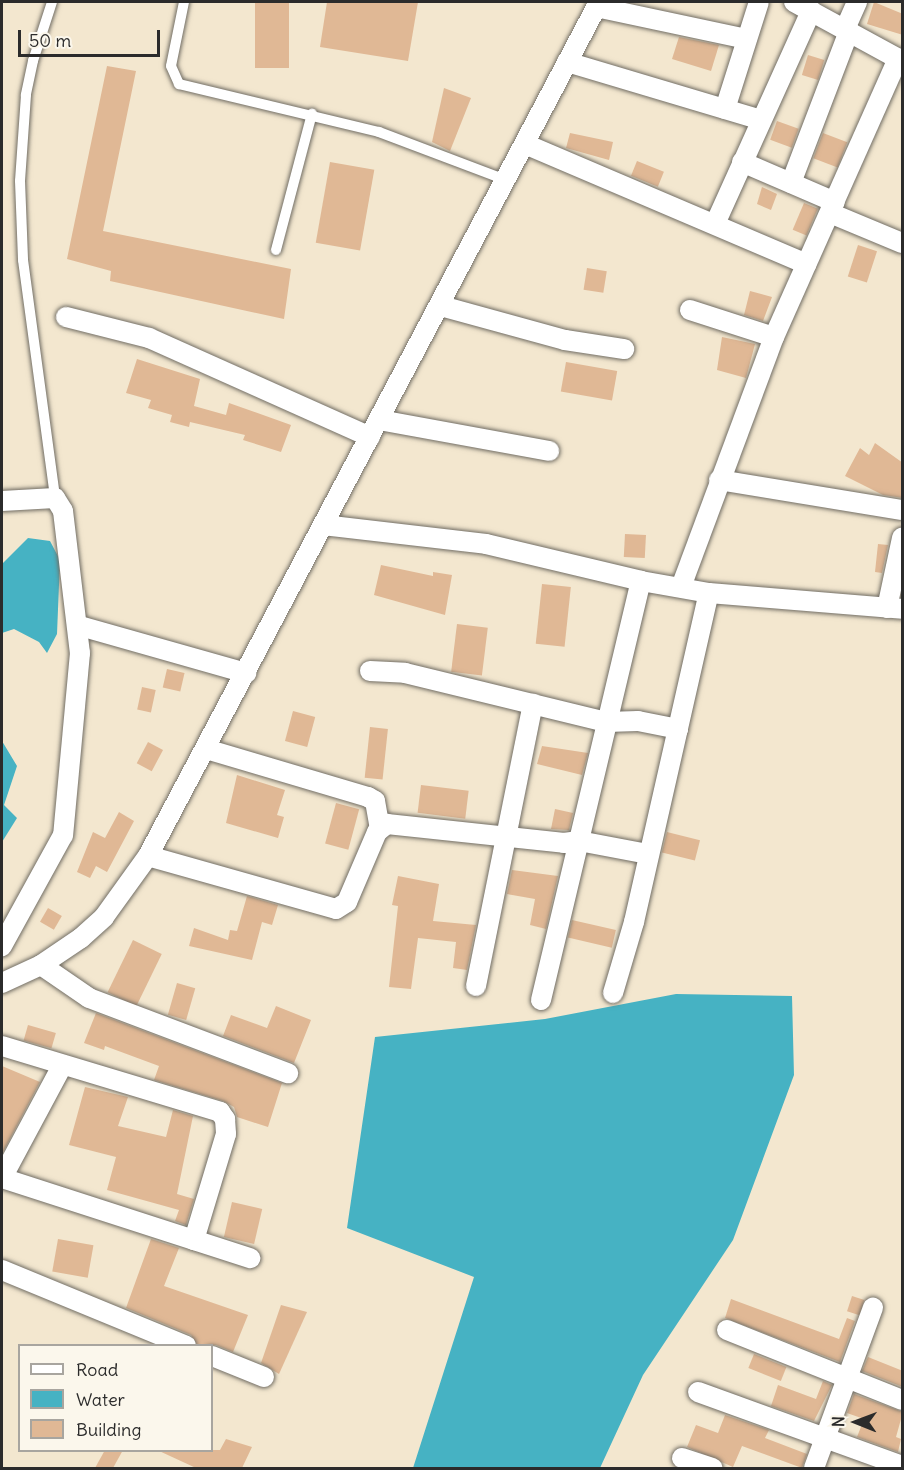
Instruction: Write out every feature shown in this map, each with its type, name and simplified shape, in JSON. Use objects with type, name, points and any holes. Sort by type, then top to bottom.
[{"type":"street","points":[[724,109],[759,2]]},
{"type":"street","points":[[790,183],[857,2]]},
{"type":"street","points":[[2,983],[41,965],[104,917],[148,856],[441,306],[597,4],[747,39]]},
{"type":"street","points":[[681,587],[774,337],[900,59],[803,6],[761,120],[715,224]]},
{"type":"street","points":[[567,62],[761,120]]},
{"type":"street","points":[[525,144],[807,264]]},
{"type":"street","points":[[742,162],[790,183],[903,243]]},
{"type":"street","points":[[441,306],[566,340],[624,349]]},
{"type":"street","points":[[690,310],[774,337]]},
{"type":"street","points":[[66,317],[148,338],[374,428],[549,451]]},
{"type":"street","points":[[719,480],[903,510]]},
{"type":"street","points":[[2,501],[55,498],[63,511],[80,626],[80,690],[66,826],[56,852],[2,946]]},
{"type":"street","points":[[323,525],[486,544],[641,581],[710,592],[895,608],[903,538]]},
{"type":"street","points":[[541,1000],[641,581]]},
{"type":"street","points":[[613,993],[710,592]]},
{"type":"street","points":[[80,626],[246,674]]},
{"type":"street","points":[[370,671],[405,673],[606,722],[638,721],[678,729]]},
{"type":"street","points":[[476,986],[533,704]]},
{"type":"street","points":[[148,856],[336,909],[347,902],[380,828],[375,801],[206,749]]},
{"type":"street","points":[[380,828],[398,824],[564,843],[579,841],[648,854]]},
{"type":"street","points":[[41,965],[88,998],[288,1073]]},
{"type":"street","points":[[2,1046],[62,1066],[212,1109],[225,1119],[226,1134],[194,1240]]},
{"type":"street","points":[[62,1066],[2,1178],[250,1258]]},
{"type":"street","points":[[2,1270],[181,1344]]},
{"type":"street","points":[[814,1468],[873,1308]]},
{"type":"street","points":[[727,1330],[903,1400]]},
{"type":"street","points":[[213,1356],[264,1377]]},
{"type":"street","points":[[698,1392],[825,1440],[903,1466]]},
{"type":"street","points":[[682,1458],[712,1468]]},
{"type":"lane","points":[[52,2],[28,84],[20,181],[23,260],[55,498]]},
{"type":"lane","points":[[184,2],[171,66],[179,84],[380,132],[506,180]]},
{"type":"lane","points":[[276,250],[312,114]]},
{"type":"water","points":[[28,538],[50,541],[60,560],[57,634],[47,653],[39,642],[14,629],[2,633],[2,564]]},
{"type":"water","points":[[2,741],[17,766],[4,805],[17,818],[2,842]]},
{"type":"water","points":[[676,994],[792,996],[794,1075],[733,1240],[643,1375],[600,1468],[413,1468],[474,1277],[347,1228],[375,1037],[545,1019]]},
{"type":"building","points":[[255,2],[289,2],[289,68],[255,68]]},
{"type":"building","points":[[327,2],[418,2],[408,61],[320,47]]},
{"type":"building","points":[[874,2],[903,14],[903,35],[867,24]]},
{"type":"building","points":[[679,37],[719,45],[711,71],[672,59]]},
{"type":"building","points":[[808,55],[824,60],[818,80],[802,75]]},
{"type":"building","points":[[107,66],[136,71],[103,231],[291,269],[284,319],[110,281],[111,271],[67,259]]},
{"type":"building","points":[[444,88],[471,98],[450,151],[432,142]]},
{"type":"building","points":[[777,121],[799,129],[792,148],[770,140]]},
{"type":"building","points":[[570,133],[613,142],[609,160],[566,148]]},
{"type":"building","points":[[823,133],[847,142],[838,168],[813,158]]},
{"type":"building","points":[[637,161],[664,172],[658,187],[631,176]]},
{"type":"building","points":[[330,162],[374,170],[360,251],[316,243]]},
{"type":"building","points":[[762,187],[777,194],[771,210],[757,204]]},
{"type":"building","points":[[804,203],[818,209],[806,236],[793,230]]},
{"type":"building","points":[[858,245],[877,251],[867,283],[848,276]]},
{"type":"building","points":[[587,268],[607,271],[603,293],[584,290]]},
{"type":"building","points":[[750,291],[772,297],[763,321],[744,315]]},
{"type":"building","points":[[722,337],[755,344],[746,378],[717,370]]},
{"type":"building","points":[[137,359],[200,379],[194,406],[226,415],[229,403],[291,425],[281,452],[243,440],[245,435],[190,422],[189,427],[170,422],[172,415],[148,408],[151,400],[126,393]]},
{"type":"building","points":[[566,362],[617,371],[612,401],[561,392]]},
{"type":"building","points":[[875,443],[903,463],[903,498],[883,495],[845,476],[860,448],[869,455]]},
{"type":"building","points":[[625,534],[646,535],[645,558],[624,557]]},
{"type":"building","points":[[878,544],[888,545],[882,573],[875,572]]},
{"type":"building","points":[[381,565],[433,576],[433,572],[452,575],[445,615],[374,595]]},
{"type":"building","points":[[542,584],[571,587],[565,647],[536,644]]},
{"type":"building","points":[[457,624],[488,628],[482,675],[451,672]]},
{"type":"building","points":[[167,669],[185,673],[180,692],[163,688]]},
{"type":"building","points":[[142,687],[156,690],[151,712],[137,709]]},
{"type":"building","points":[[293,711],[315,717],[307,747],[285,741]]},
{"type":"building","points":[[370,727],[388,729],[383,780],[365,778]]},
{"type":"building","points":[[148,742],[163,750],[152,771],[137,763]]},
{"type":"building","points":[[542,746],[588,753],[582,775],[537,764]]},
{"type":"building","points":[[237,775],[285,790],[277,815],[284,817],[278,838],[226,823]]},
{"type":"building","points":[[421,785],[469,791],[465,819],[418,813]]},
{"type":"building","points":[[336,803],[359,809],[348,850],[325,844]]},
{"type":"building","points":[[555,809],[573,813],[569,830],[551,829]]},
{"type":"building","points":[[119,812],[134,821],[107,872],[96,866],[90,878],[77,872],[93,832],[105,838]]},
{"type":"building","points":[[667,832],[700,840],[695,861],[662,852]]},
{"type":"building","points":[[512,870],[558,876],[546,929],[530,925],[535,899],[507,894]]},
{"type":"building","points":[[398,876],[439,884],[433,921],[476,925],[467,970],[453,968],[456,942],[418,938],[411,989],[389,987],[398,906],[392,905]]},
{"type":"building","points":[[247,896],[278,905],[272,925],[262,922],[252,960],[189,946],[194,928],[228,940],[230,930],[237,931]]},
{"type":"building","points":[[48,908],[62,916],[54,930],[40,922]]},
{"type":"building","points":[[572,920],[616,930],[612,948],[568,938]]},
{"type":"building","points":[[133,940],[162,954],[136,1006],[108,992]]},
{"type":"building","points":[[177,983],[195,988],[186,1020],[168,1015]]},
{"type":"building","points":[[276,1006],[311,1020],[294,1063],[223,1036],[231,1015],[267,1028]]},
{"type":"building","points":[[96,1013],[282,1083],[268,1127],[237,1117],[234,1107],[223,1101],[154,1080],[159,1066],[105,1046],[104,1050],[84,1043]]},
{"type":"building","points":[[28,1025],[56,1033],[51,1048],[24,1040]]},
{"type":"building","points":[[2,1066],[40,1082],[2,1154]]},
{"type":"building","points":[[85,1087],[128,1097],[118,1126],[166,1137],[173,1110],[193,1116],[177,1194],[194,1199],[186,1225],[175,1221],[179,1210],[107,1190],[116,1157],[69,1145]]},
{"type":"building","points":[[232,1202],[262,1209],[254,1244],[224,1237]]},
{"type":"building","points":[[58,1239],[93,1245],[88,1278],[52,1271]]},
{"type":"building","points":[[151,1239],[179,1248],[164,1286],[248,1315],[233,1352],[213,1344],[197,1344],[191,1335],[126,1308]]},
{"type":"building","points":[[852,1296],[864,1300],[859,1315],[847,1311]]},
{"type":"building","points":[[731,1299],[839,1339],[847,1318],[855,1321],[840,1362],[725,1318]]},
{"type":"building","points":[[281,1305],[307,1312],[279,1374],[261,1363]]},
{"type":"building","points":[[754,1354],[786,1367],[781,1381],[748,1368]]},
{"type":"building","points":[[868,1357],[903,1371],[903,1387],[862,1371]]},
{"type":"building","points":[[823,1381],[832,1385],[814,1421],[771,1406],[778,1385],[816,1399]]},
{"type":"building","points":[[854,1394],[903,1412],[896,1437],[901,1439],[898,1452],[857,1437],[864,1419],[847,1413]]},
{"type":"building","points":[[725,1415],[769,1430],[765,1438],[807,1454],[802,1468],[742,1446],[733,1467],[687,1447],[696,1425],[718,1433]]},
{"type":"building","points":[[226,1439],[252,1447],[242,1468],[196,1468],[161,1452],[213,1452],[213,1450],[220,1450]]},
{"type":"building","points":[[104,1452],[122,1452],[113,1468],[95,1468]]}]
